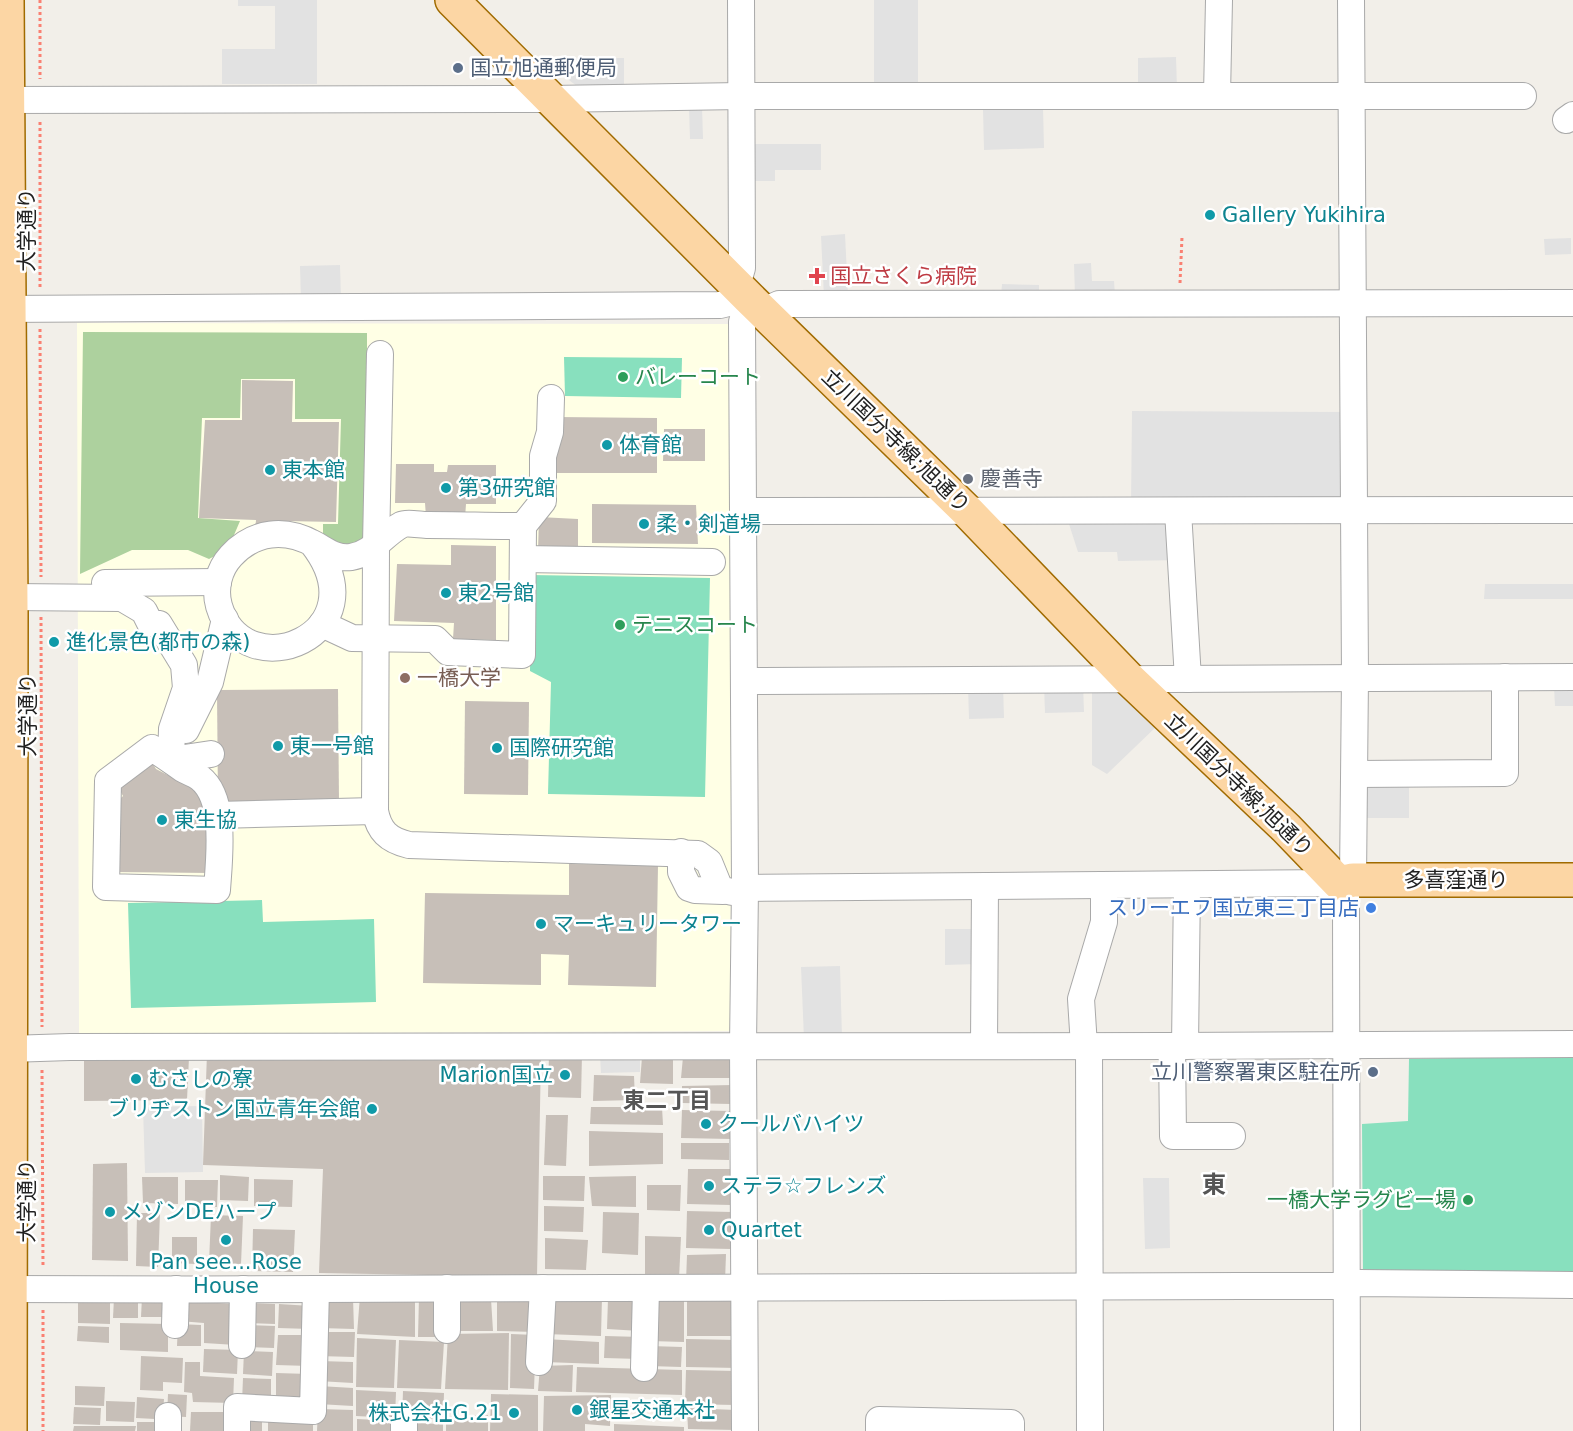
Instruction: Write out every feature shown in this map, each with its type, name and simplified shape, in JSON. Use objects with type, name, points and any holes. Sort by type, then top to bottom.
[{"type":"main road","name":"大学通り","points":[[7,0],[23,100]]},
{"type":"main road","name":"大学通り","points":[[26,0],[23,100],[24,310],[20,608],[30,1048],[25,1288],[28,1431]]},
{"type":"main road","name":"立川国分寺線;旭通り","points":[[452,0],[968,512],[1130,679],[1346,882]]},
{"type":"main road","name":"多喜窪通り","points":[[1346,882],[1573,880]]},
{"type":"main road","name":"大学通り","points":[[10,1431],[25,1288]]},
{"type":"street","points":[[741,0],[742,268],[750,298],[742,322],[744,681],[733,890],[743,1045],[745,1431]]},
{"type":"street","points":[[1217,95],[1219,0]]},
{"type":"street","points":[[1347,1431],[1346,882],[1355,774],[1351,0]]},
{"type":"street","points":[[23,100],[550,99],[741,96],[1523,96]]},
{"type":"street","points":[[24,310],[720,305],[750,298],[779,303],[1573,303]]},
{"type":"street","points":[[380,354],[376,545],[368,646],[375,811],[377,824],[392,840],[409,845],[698,854],[709,862],[714,870],[717,885],[733,890],[1346,882]]},
{"type":"street","points":[[322,624],[368,646],[435,639],[448,652],[522,655],[523,526],[543,501],[543,456],[550,432],[551,398]]},
{"type":"street","points":[[744,511],[1573,510]]},
{"type":"street","points":[[1178,511],[1188,679]]},
{"type":"street","points":[[312,543],[332,580],[331,603],[322,624],[305,639],[293,645],[271,648],[248,642],[233,630],[225,619],[218,603],[218,582],[224,564],[242,546],[257,537],[286,534],[312,543],[333,556],[353,557],[376,545],[402,524],[523,526]]},
{"type":"street","points":[[523,559],[712,562]]},
{"type":"street","points":[[105,583],[218,582]]},
{"type":"street","points":[[20,608],[122,598],[144,611],[150,623],[159,624],[184,665],[186,688],[172,729],[171,760]]},
{"type":"street","points":[[171,760],[210,682],[225,619]]},
{"type":"street","points":[[1355,774],[1505,773],[1505,677]]},
{"type":"street","points":[[744,681],[1573,677]]},
{"type":"street","points":[[152,748],[171,760],[200,777],[212,791],[218,815],[218,890],[106,887],[108,781],[152,748]]},
{"type":"street","points":[[171,760],[211,754]]},
{"type":"street","points":[[218,815],[375,811]]},
{"type":"street","points":[[1090,1431],[1086,1046],[1081,999],[1104,922],[1104,885]]},
{"type":"street","points":[[1187,885],[1173,1137],[1232,1136]]},
{"type":"street","points":[[984,1046],[985,886]]},
{"type":"street","points":[[30,1048],[1573,1044]]},
{"type":"street","points":[[25,1288],[645,1289],[1090,1285],[1347,1286],[1359,1282],[1573,1285]]},
{"type":"street","points":[[447,1288],[447,1330]]},
{"type":"street","points":[[539,1362],[543,1288]]},
{"type":"street","points":[[175,1325],[176,1289]]},
{"type":"street","points":[[242,1345],[243,1289]]},
{"type":"street","points":[[237,1431],[237,1407],[313,1411],[316,1289]]},
{"type":"street","points":[[644,1368],[645,1289]]},
{"type":"street","points":[[879,1431],[879,1420],[1011,1423],[1011,1431]]},
{"type":"path","points":[[40,0],[23,100],[24,310],[20,608],[30,1048],[25,1288],[43,1431]]},
{"type":"path","points":[[1179,304],[1182,237]]},
{"type":"shaded area","points":[[238,0],[317,0],[317,84],[222,84],[222,49],[275,49],[275,6],[238,6]]},
{"type":"shaded area","points":[[874,0],[918,0],[918,89],[874,89]]},
{"type":"shaded area","points":[[1176,57],[1177,89],[1138,89],[1138,58]]},
{"type":"shaded area","points":[[558,58],[624,58],[624,87],[577,86],[551,67]]},
{"type":"shaded area","points":[[702,107],[703,139],[690,139],[689,108]]},
{"type":"shaded area","points":[[1043,107],[1044,148],[984,150],[983,109]]},
{"type":"shaded area","points":[[753,144],[821,144],[821,170],[775,170],[775,181],[753,181]]},
{"type":"shaded area","points":[[845,234],[848,295],[824,297],[821,236]]},
{"type":"shaded area","points":[[1571,238],[1571,254],[1545,255],[1544,239]]},
{"type":"shaded area","points":[[1091,263],[1092,281],[1114,281],[1115,295],[1075,296],[1074,264]]},
{"type":"shaded area","points":[[340,265],[341,299],[301,300],[300,266]]},
{"type":"shaded area","points":[[1002,284],[1039,285],[1039,298],[1001,297]]},
{"type":"shaded area","name":"一橋大学","points":[[77,323],[734,324],[730,1031],[79,1034]]},
{"type":"shaded area","points":[[1132,411],[1347,412],[1347,506],[1131,505]]},
{"type":"shaded area","points":[[1185,523],[1186,560],[1118,561],[1117,552],[1078,552],[1069,524]]},
{"type":"shaded area","points":[[1485,584],[1573,584],[1573,599],[1484,599]]},
{"type":"shaded area","points":[[1083,684],[1084,712],[1045,713],[1044,685]]},
{"type":"shaded area","points":[[1092,685],[1121,685],[1159,724],[1107,774],[1092,765]]},
{"type":"shaded area","points":[[968,686],[1003,686],[1004,718],[969,719]]},
{"type":"shaded area","points":[[1573,686],[1573,706],[1555,706],[1554,687]]},
{"type":"shaded area","points":[[1362,781],[1409,781],[1409,818],[1362,818]]},
{"type":"shaded area","points":[[945,929],[976,929],[976,964],[945,965]]},
{"type":"shaded area","points":[[840,966],[842,1037],[804,1039],[801,967]]},
{"type":"shaded area","points":[[640,1053],[640,1072],[601,1073],[600,1055]]},
{"type":"shaded area","points":[[202,1106],[203,1172],[145,1173],[143,1107]]},
{"type":"shaded area","points":[[1143,1178],[1169,1178],[1170,1248],[1145,1249]]},
{"type":"green space","points":[[83,332],[367,333],[367,540],[351,551],[323,535],[323,524],[338,524],[341,419],[295,419],[295,379],[241,379],[240,418],[202,418],[198,518],[240,521],[228,549],[209,559],[188,550],[132,550],[80,574]]},
{"type":"green space","name":"バレーコート","points":[[564,357],[682,358],[681,398],[565,396]]},
{"type":"green space","points":[[531,575],[710,578],[705,797],[548,794],[551,682],[530,671]]},
{"type":"green space","points":[[262,900],[263,922],[374,919],[376,1002],[131,1008],[128,903]]},
{"type":"green space","name":"一橋大学ラグビー場","points":[[1573,1056],[1573,1277],[1363,1276],[1362,1124],[1408,1121],[1409,1059]]},
{"type":"building","name":"東本館","points":[[242,380],[293,381],[292,422],[339,422],[336,522],[285,521],[284,533],[255,532],[256,520],[199,518],[205,420],[242,420]]},
{"type":"building","name":"体育館","points":[[557,417],[657,418],[657,473],[556,473]]},
{"type":"building","points":[[664,429],[705,429],[705,461],[663,461]]},
{"type":"building","name":"第3研究館","points":[[396,464],[434,464],[434,472],[447,472],[448,465],[496,465],[496,504],[466,504],[465,518],[426,517],[425,503],[395,503]]},
{"type":"building","name":"柔・剣道場","points":[[592,504],[696,505],[698,544],[592,543]]},
{"type":"building","points":[[539,517],[578,519],[578,551],[538,551]]},
{"type":"building","name":"東2号館","points":[[451,545],[496,546],[496,640],[453,639],[454,623],[394,621],[397,564],[451,565]]},
{"type":"building","name":"東一号館","points":[[338,689],[339,803],[218,803],[217,690]]},
{"type":"building","name":"国際研究館","points":[[465,701],[529,702],[528,795],[464,794]]},
{"type":"building","name":"東生協","points":[[147,754],[156,769],[210,797],[211,873],[113,872],[115,804],[123,796],[116,783]]},
{"type":"building","name":"マーキュリータワー","points":[[569,864],[658,865],[656,987],[568,985],[569,955],[541,954],[541,985],[423,983],[425,893],[569,895]]},
{"type":"building","name":"ブリヂストン国立青年会館","points":[[541,1052],[537,1277],[319,1273],[323,1169],[203,1165],[207,1053]]},
{"type":"building","name":"Marion国立","points":[[549,1053],[582,1054],[581,1098],[548,1097]]},
{"type":"building","points":[[731,1054],[731,1078],[681,1078],[683,1057]]},
{"type":"building","name":"むさしの寮","points":[[189,1057],[187,1100],[84,1101],[84,1058]]},
{"type":"building","points":[[642,1057],[673,1059],[673,1084],[640,1083]]},
{"type":"building","points":[[594,1075],[634,1076],[635,1100],[593,1101]]},
{"type":"building","points":[[733,1085],[731,1104],[682,1103],[682,1086]]},
{"type":"building","points":[[591,1107],[662,1107],[663,1125],[590,1124]]},
{"type":"building","name":"クールバハイツ","points":[[682,1110],[731,1111],[731,1139],[681,1138]]},
{"type":"building","points":[[546,1115],[568,1115],[566,1166],[544,1165]]},
{"type":"building","points":[[589,1131],[663,1133],[663,1164],[589,1166]]},
{"type":"building","points":[[681,1143],[729,1143],[729,1160],[681,1159]]},
{"type":"building","name":"メゾンDEハープ","points":[[127,1163],[128,1261],[92,1260],[93,1164]]},
{"type":"building","name":"ステラ☆フレンズ","points":[[688,1169],[731,1169],[731,1205],[687,1204]]},
{"type":"building","points":[[220,1175],[249,1177],[248,1201],[220,1200]]},
{"type":"building","points":[[543,1176],[585,1176],[584,1201],[543,1200]]},
{"type":"building","points":[[636,1176],[636,1207],[592,1206],[589,1177]]},
{"type":"building","points":[[142,1177],[178,1177],[178,1204],[143,1203]]},
{"type":"building","points":[[254,1179],[293,1180],[292,1207],[254,1206]]},
{"type":"building","points":[[185,1180],[218,1180],[217,1207],[185,1206]]},
{"type":"building","points":[[647,1185],[681,1185],[680,1211],[647,1210]]},
{"type":"building","points":[[544,1206],[584,1207],[583,1232],[544,1231]]},
{"type":"building","name":"Quartet","points":[[687,1211],[732,1212],[731,1249],[686,1248]]},
{"type":"building","points":[[603,1212],[639,1213],[638,1255],[602,1253]]},
{"type":"building","points":[[137,1213],[160,1213],[158,1267],[136,1266]]},
{"type":"building","name":"Pan see...Rose House","points":[[211,1215],[243,1216],[241,1264],[209,1263]]},
{"type":"building","points":[[253,1229],[295,1230],[293,1272],[252,1271]]},
{"type":"building","points":[[645,1236],[681,1237],[679,1279],[645,1279]]},
{"type":"building","points":[[172,1237],[197,1237],[197,1264],[172,1263]]},
{"type":"building","points":[[545,1238],[588,1240],[586,1270],[545,1269]]},
{"type":"building","points":[[726,1254],[725,1282],[686,1282],[687,1255]]},
{"type":"building","points":[[497,1293],[537,1295],[536,1332],[497,1331]]},
{"type":"building","points":[[360,1296],[415,1297],[415,1337],[357,1334]]},
{"type":"building","points":[[547,1296],[602,1297],[601,1336],[545,1334]]},
{"type":"building","points":[[651,1296],[684,1297],[684,1342],[650,1341]]},
{"type":"building","points":[[687,1296],[739,1297],[739,1336],[687,1336]]},
{"type":"building","points":[[142,1297],[170,1297],[169,1317],[141,1317]]},
{"type":"building","points":[[419,1297],[440,1298],[441,1337],[418,1337]]},
{"type":"building","points":[[114,1298],[138,1298],[138,1318],[113,1318]]},
{"type":"building","points":[[353,1298],[354,1329],[320,1328],[324,1299]]},
{"type":"building","points":[[78,1299],[110,1300],[110,1324],[78,1323]]},
{"type":"building","points":[[454,1299],[491,1299],[493,1331],[451,1331]]},
{"type":"building","points":[[608,1299],[641,1299],[640,1331],[607,1329]]},
{"type":"building","points":[[180,1301],[238,1304],[236,1345],[204,1343],[204,1323],[179,1321]]},
{"type":"building","points":[[248,1303],[275,1304],[275,1324],[247,1323]]},
{"type":"building","points":[[279,1304],[311,1306],[310,1329],[278,1328]]},
{"type":"building","points":[[120,1323],[168,1324],[168,1352],[120,1350]]},
{"type":"building","points":[[178,1324],[201,1325],[201,1346],[177,1346]]},
{"type":"building","points":[[248,1325],[275,1326],[274,1348],[247,1347]]},
{"type":"building","points":[[78,1326],[109,1327],[109,1343],[77,1341]]},
{"type":"building","points":[[319,1332],[355,1332],[354,1357],[318,1356]]},
{"type":"building","points":[[509,1333],[508,1390],[445,1389],[448,1334]]},
{"type":"building","points":[[511,1334],[536,1335],[534,1389],[510,1388]]},
{"type":"building","points":[[278,1335],[310,1335],[309,1366],[276,1365]]},
{"type":"building","points":[[605,1336],[641,1337],[640,1359],[604,1358]]},
{"type":"building","points":[[357,1338],[396,1340],[394,1388],[356,1387]]},
{"type":"building","points":[[545,1339],[599,1342],[599,1364],[545,1362]]},
{"type":"building","points":[[686,1339],[738,1340],[738,1368],[686,1367]]},
{"type":"building","points":[[399,1340],[444,1342],[441,1389],[397,1388]]},
{"type":"building","points":[[650,1346],[682,1347],[681,1367],[649,1366]]},
{"type":"building","points":[[204,1349],[238,1350],[237,1374],[203,1372]]},
{"type":"building","points":[[244,1351],[273,1352],[272,1376],[243,1374]]},
{"type":"building","points":[[141,1356],[183,1358],[182,1383],[163,1382],[163,1391],[140,1390]]},
{"type":"building","points":[[319,1361],[353,1362],[353,1383],[318,1381]]},
{"type":"building","points":[[185,1362],[200,1362],[200,1376],[234,1378],[233,1403],[193,1402],[192,1393],[184,1392]]},
{"type":"building","points":[[573,1365],[572,1392],[538,1391],[540,1366]]},
{"type":"building","points":[[577,1367],[682,1370],[682,1395],[576,1392]]},
{"type":"building","points":[[686,1370],[737,1371],[735,1405],[685,1404]]},
{"type":"building","points":[[276,1373],[309,1374],[308,1405],[276,1404]]},
{"type":"building","points":[[243,1378],[271,1379],[271,1404],[242,1402]]},
{"type":"building","points":[[75,1386],[105,1387],[104,1406],[75,1405]]},
{"type":"building","points":[[319,1386],[353,1388],[353,1406],[318,1404]]},
{"type":"building","points":[[356,1390],[396,1392],[395,1418],[356,1416]]},
{"type":"building","points":[[403,1391],[444,1393],[443,1419],[402,1419]]},
{"type":"building","points":[[168,1394],[187,1395],[186,1417],[167,1416]]},
{"type":"building","name":"株式会社G.21","points":[[491,1394],[538,1395],[538,1431],[490,1431]]},
{"type":"building","name":"銀星交通本社","points":[[611,1395],[610,1426],[585,1424],[585,1431],[543,1431],[544,1396]]},
{"type":"building","points":[[137,1397],[164,1399],[163,1411],[155,1412],[155,1419],[136,1418]]},
{"type":"building","points":[[106,1401],[135,1402],[134,1422],[106,1421]]},
{"type":"building","points":[[74,1407],[101,1408],[100,1425],[73,1424]]},
{"type":"building","points":[[687,1408],[736,1410],[735,1430],[688,1429]]},
{"type":"building","points":[[318,1409],[353,1410],[353,1431],[317,1431]]},
{"type":"building","points":[[191,1412],[227,1412],[226,1431],[190,1431]]},
{"type":"building","points":[[241,1414],[262,1415],[262,1431],[240,1431]]},
{"type":"building","points":[[268,1415],[313,1417],[313,1431],[268,1431]]},
{"type":"building","points":[[488,1415],[488,1431],[446,1431],[446,1417]]},
{"type":"building","points":[[357,1419],[396,1421],[395,1431],[357,1431]]},
{"type":"building","points":[[137,1422],[158,1422],[157,1431],[137,1431]]},
{"type":"building","points":[[409,1423],[443,1424],[443,1431],[409,1431]]},
{"type":"building","points":[[614,1424],[684,1427],[684,1431],[614,1431]]},
{"type":"building","points":[[74,1426],[136,1426],[135,1431],[73,1431]]},
{"type":"place","name":"国立旭通郵便局","points":[[458,68]]},
{"type":"place","name":"Gallery Yukihira","points":[[1210,215]]},
{"type":"place","name":"国立さくら病院","points":[[817,276]]},
{"type":"place","name":"バレーコート","points":[[623,377]]},
{"type":"place","name":"体育館","points":[[607,445]]},
{"type":"place","name":"東本館","points":[[270,470]]},
{"type":"place","name":"慶善寺","points":[[968,479]]},
{"type":"place","name":"第3研究館","points":[[446,488]]},
{"type":"place","name":"柔・剣道場","points":[[644,524]]},
{"type":"place","name":"東2号館","points":[[446,593]]},
{"type":"place","name":"テニスコート","points":[[620,625]]},
{"type":"place","name":"進化景色(都市の森)","points":[[54,642]]},
{"type":"place","name":"一橋大学","points":[[405,678]]},
{"type":"place","name":"東一号館","points":[[278,746]]},
{"type":"place","name":"国際研究館","points":[[497,748]]},
{"type":"place","name":"東生協","points":[[162,820]]},
{"type":"place","name":"スリーエフ国立東三丁目店","points":[[1371,908]]},
{"type":"place","name":"マーキュリータワー","points":[[541,924]]},
{"type":"place","name":"立川警察署東区駐在所","points":[[1373,1072]]},
{"type":"place","name":"Marion国立","points":[[565,1075]]},
{"type":"place","name":"むさしの寮","points":[[136,1079]]},
{"type":"place","name":"ブリヂストン国立青年会館","points":[[372,1109]]},
{"type":"place","name":"クールバハイツ","points":[[706,1124]]},
{"type":"place","name":"ステラ☆フレンズ","points":[[709,1186]]},
{"type":"place","name":"一橋大学ラグビー場","points":[[1468,1200]]},
{"type":"place","name":"メゾンDEハープ","points":[[110,1212]]},
{"type":"place","name":"Quartet","points":[[709,1230]]},
{"type":"place","name":"Pan see...Rose House","points":[[226,1240]]},
{"type":"place","name":"銀星交通本社","points":[[577,1410]]},
{"type":"place","name":"株式会社G.21","points":[[514,1413]]},
{"type":"district","name":"東二丁目","points":[[667,1100]]},
{"type":"district","name":"東","points":[[1214,1185]]}]
